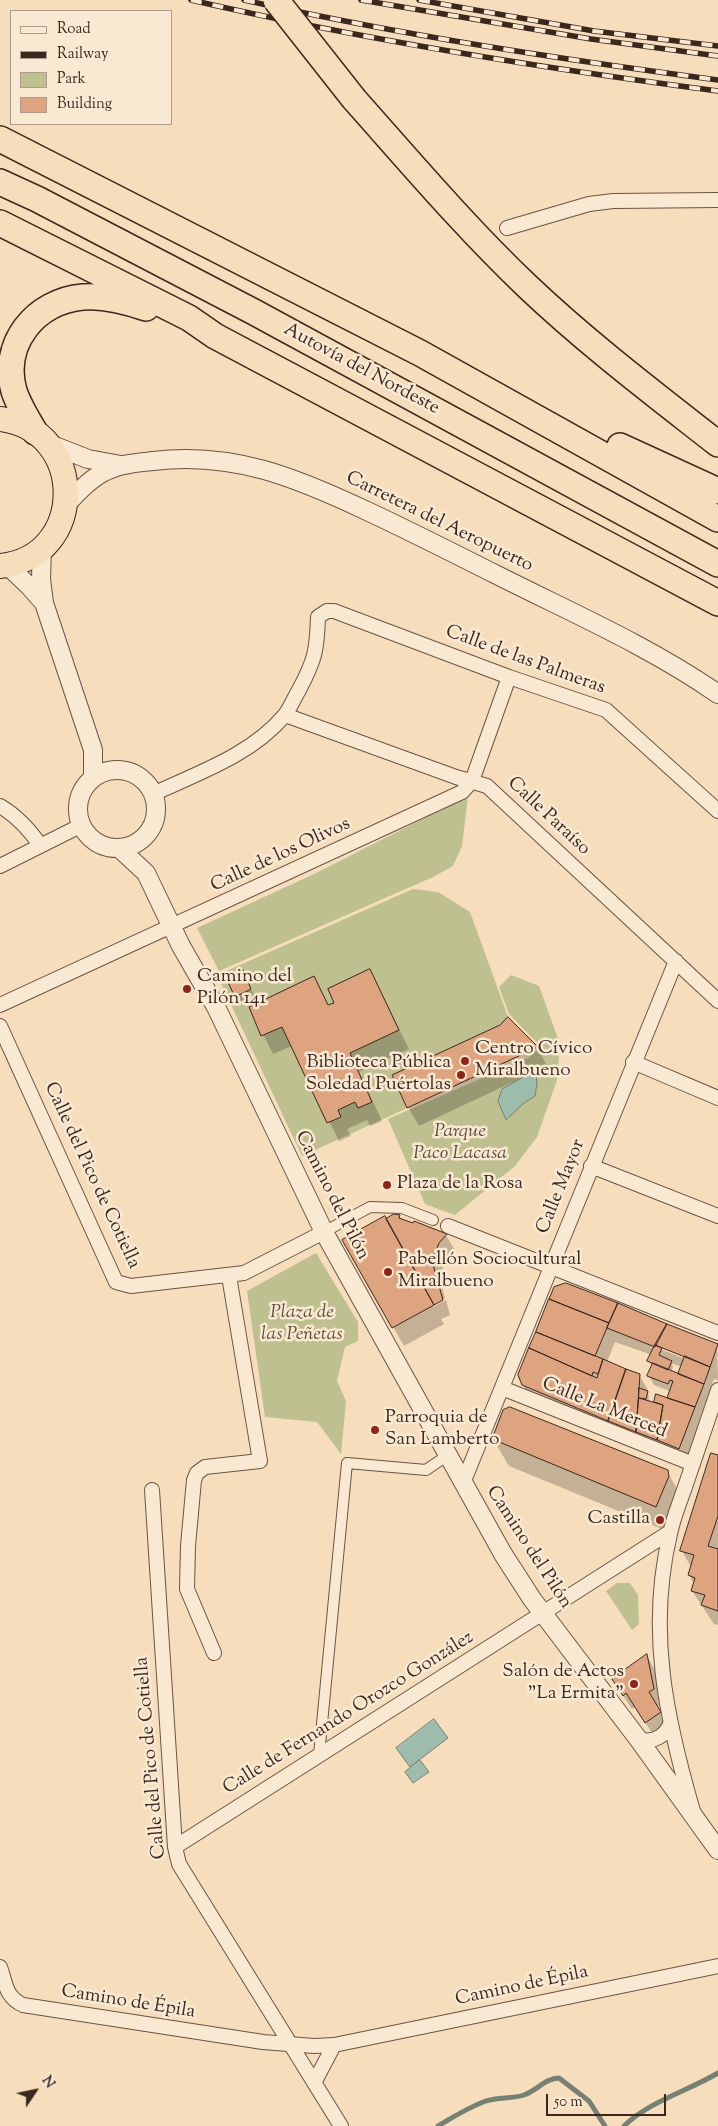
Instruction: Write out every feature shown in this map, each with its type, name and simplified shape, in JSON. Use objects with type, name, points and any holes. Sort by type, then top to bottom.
[{"type":"highway","points":[[276,0],[354,99],[438,194],[526,285],[596,349],[718,444]]},
{"type":"highway","points":[[0,139],[420,353],[718,519]]},
{"type":"highway","name":"Autovía del Nordeste","points":[[0,182],[37,199],[254,312],[718,564]]},
{"type":"highway","points":[[0,223],[189,318],[215,336],[718,603]]},
{"type":"highway","points":[[4,566],[22,561],[42,547],[55,533],[62,520],[66,505],[65,479],[62,466],[23,412],[14,390],[11,363],[13,351],[25,326],[44,310],[67,300],[81,297],[96,297],[118,300],[145,308],[185,326],[215,336]]},
{"type":"highway","points":[[420,353],[444,354],[639,456],[718,491]]},
{"type":"highway","points":[[0,419],[22,425],[41,437]]},
{"type":"street","points":[[507,228],[597,203],[641,200],[718,200]]},
{"type":"street","name":"Carretera del Aeropuerto","points":[[41,437],[88,459],[121,465],[161,460],[205,459],[255,467],[307,484],[388,521],[602,627],[666,661],[718,694]]},
{"type":"street","name":"Carretera del Aeropuerto","points":[[66,505],[94,478],[121,465]]},
{"type":"street","points":[[42,547],[41,579],[44,603],[93,750],[93,778]]},
{"type":"street","points":[[4,566],[29,586],[44,603]]},
{"type":"street","name":"Calle de las Palmeras","points":[[285,715],[314,660],[318,617],[327,612],[334,612],[612,713],[718,811]]},
{"type":"street","name":"Calle de los Olivos","points":[[0,1006],[456,796],[470,786],[508,676]]},
{"type":"street","points":[[153,794],[235,754],[257,740],[285,715]]},
{"type":"street","name":"Calle Paraíso","points":[[285,715],[456,778],[484,784],[491,788],[718,1001]]},
{"type":"street","points":[[93,750],[112,770]]},
{"type":"street","points":[[112,770],[129,772],[143,780],[153,794],[156,812],[154,821],[145,837],[128,847],[119,848],[101,845],[86,833],[79,815],[81,795],[93,778],[112,770]]},
{"type":"street","points":[[0,806],[10,812],[26,827],[40,845]]},
{"type":"street","points":[[0,866],[82,825]]},
{"type":"street","name":"Camino del Pilón","points":[[145,837],[146,873]]},
{"type":"street","name":"Camino del Pilón","points":[[119,848],[146,873],[172,927],[216,1007],[324,1232],[503,1554],[543,1613],[639,1740],[718,1850]]},
{"type":"street","name":"Calle Mayor","points":[[463,1483],[550,1265],[676,961]]},
{"type":"street","name":"Calle del Pico de Cotiella","points":[[0,1026],[116,1282],[130,1286],[244,1273],[324,1232]]},
{"type":"street","points":[[634,1062],[718,1098]]},
{"type":"street","points":[[591,1166],[718,1216]]},
{"type":"street","points":[[324,1232],[370,1207],[402,1208],[433,1220]]},
{"type":"street","points":[[448,1226],[718,1333]]},
{"type":"street","points":[[214,1653],[187,1589],[188,1546],[194,1480],[196,1473],[205,1467],[260,1461],[229,1276]]},
{"type":"street","name":"Calle La Merced","points":[[502,1388],[693,1464]]},
{"type":"street","points":[[695,1816],[670,1724],[659,1649],[659,1618],[663,1566],[670,1532],[718,1390]]},
{"type":"street","points":[[319,1755],[347,1463],[426,1470],[448,1455]]},
{"type":"street","name":"Calle del Pico de Cotiella","points":[[152,1490],[175,1846],[179,1864],[289,2045],[341,2126]]},
{"type":"street","name":"Calle de Fernando Orozco González","points":[[175,1846],[670,1532]]},
{"type":"street","points":[[645,1549],[656,1557],[663,1566]]},
{"type":"street","points":[[639,1740],[650,1741],[657,1738],[664,1734],[670,1724]]},
{"type":"street","name":"Camino de Épila","points":[[0,1967],[7,1992],[14,2000],[23,2005],[216,2036],[289,2045],[334,2045],[718,1966]]},
{"type":"street","points":[[314,2083],[334,2045]]},
{"type":"green space","points":[[468,796],[462,846],[453,866],[433,877],[219,971],[197,928],[316,873]]},
{"type":"green space","points":[[413,889],[438,892],[470,912],[508,1017],[500,1025],[392,1075],[407,1108],[302,1156],[217,975]]},
{"type":"green space","name":"Parque Paco Lacasa","points":[[511,975],[539,986],[560,1044],[557,1080],[537,1137],[515,1166],[455,1215],[425,1204],[388,1119],[528,1058],[540,1046],[509,1014],[499,987]]},
{"type":"green space","name":"Plaza de las Peñetas","points":[[316,1253],[358,1322],[358,1341],[345,1347],[337,1381],[346,1401],[341,1454],[317,1422],[265,1417],[247,1291]]},
{"type":"green space","points":[[617,1583],[630,1583],[638,1595],[639,1624],[632,1630],[606,1591]]},
{"type":"shaded area","points":[[536,1073],[535,1096],[524,1103],[506,1120],[498,1101],[502,1089],[527,1075]]},
{"type":"shaded area","points":[[434,1719],[448,1738],[410,1767],[396,1748]]},
{"type":"shaded area","points":[[420,1760],[429,1772],[413,1783],[405,1772]]},
{"type":"building","points":[[370,969],[399,1030],[350,1053],[372,1102],[358,1108],[355,1102],[338,1110],[341,1117],[327,1123],[282,1027],[261,1036],[249,1007],[314,976],[328,1005],[334,1003],[328,989]]},
{"type":"building","points":[[243,970],[251,989],[235,997],[226,978]]},
{"type":"building","name":"Centro Cívico Miralbueno","points":[[508,1017],[538,1047],[407,1108],[392,1075],[500,1025]]},
{"type":"building","points":[[394,1214],[400,1215],[399,1218],[413,1223],[414,1221],[447,1234],[439,1243],[432,1261],[443,1300],[434,1305],[386,1219]]},
{"type":"building","name":"Pabellón Sociocultural Miralbueno","points":[[385,1216],[434,1305],[392,1328],[342,1240]]},
{"type":"building","points":[[566,1283],[618,1303],[609,1323],[549,1299],[554,1287]]},
{"type":"building","points":[[549,1299],[609,1323],[595,1356],[536,1332]]},
{"type":"building","points":[[618,1303],[667,1324],[655,1347],[607,1328]]},
{"type":"building","points":[[667,1324],[718,1344],[710,1367],[655,1345]]},
{"type":"building","points":[[536,1332],[603,1359],[598,1374],[593,1372],[592,1376],[529,1348]]},
{"type":"building","points":[[655,1345],[662,1348],[659,1355],[672,1361],[668,1370],[647,1361]]},
{"type":"building","points":[[529,1348],[597,1378],[603,1359],[626,1369],[608,1421],[522,1385],[518,1375]]},
{"type":"building","points":[[685,1356],[710,1367],[704,1384],[678,1374]]},
{"type":"building","points":[[653,1363],[704,1384],[695,1407],[667,1398],[673,1381],[670,1380],[668,1384],[647,1376]]},
{"type":"building","points":[[626,1369],[640,1374],[636,1432],[608,1421]]},
{"type":"building","points":[[639,1388],[648,1391],[646,1399],[639,1398]]},
{"type":"building","points":[[656,1394],[695,1407],[679,1449],[657,1440],[663,1405],[654,1402]]},
{"type":"building","points":[[639,1398],[663,1405],[657,1440],[636,1432]]},
{"type":"building","points":[[510,1407],[668,1470],[669,1476],[656,1507],[492,1439],[503,1410]]},
{"type":"building","points":[[711,1453],[718,1455],[718,1516],[708,1546],[718,1549],[718,1611],[701,1605],[705,1595],[691,1591],[695,1578],[688,1575],[694,1555],[680,1551]]},
{"type":"building","name":"Salón de Actos \"La Ermita\"","points":[[647,1654],[654,1689],[649,1692],[661,1712],[645,1723],[626,1693],[623,1696],[612,1679]]},
{"type":"waterway","points":[[624,2126],[634,2117],[657,2103],[718,2073]]},
{"type":"waterway","points":[[438,2126],[480,2103],[524,2095],[545,2082],[559,2078],[589,2101],[605,2126]]},
{"type":"railway","points":[[191,0],[322,28],[453,52],[585,73],[718,91]]},
{"type":"railway","points":[[244,0],[303,13],[480,45],[718,80]]},
{"type":"railway","points":[[361,0],[591,39],[718,56]]},
{"type":"railway","points":[[419,0],[594,31],[718,46]]},
{"type":"place","name":"Camino del Pilón 141","points":[[187,989]]},
{"type":"place","name":"Centro Cívico Miralbueno","points":[[465,1061]]},
{"type":"place","name":"Biblioteca Pública Soledad Puértolas","points":[[461,1075]]},
{"type":"place","name":"Plaza de la Rosa","points":[[387,1185]]},
{"type":"place","name":"Pabellón Sociocultural Miralbueno","points":[[388,1272]]},
{"type":"place","name":"Parroquia de San Lamberto","points":[[375,1430]]},
{"type":"place","name":"Castilla","points":[[660,1520]]},
{"type":"place","name":"Salón de Actos \"La Ermita\"","points":[[634,1684]]}]
